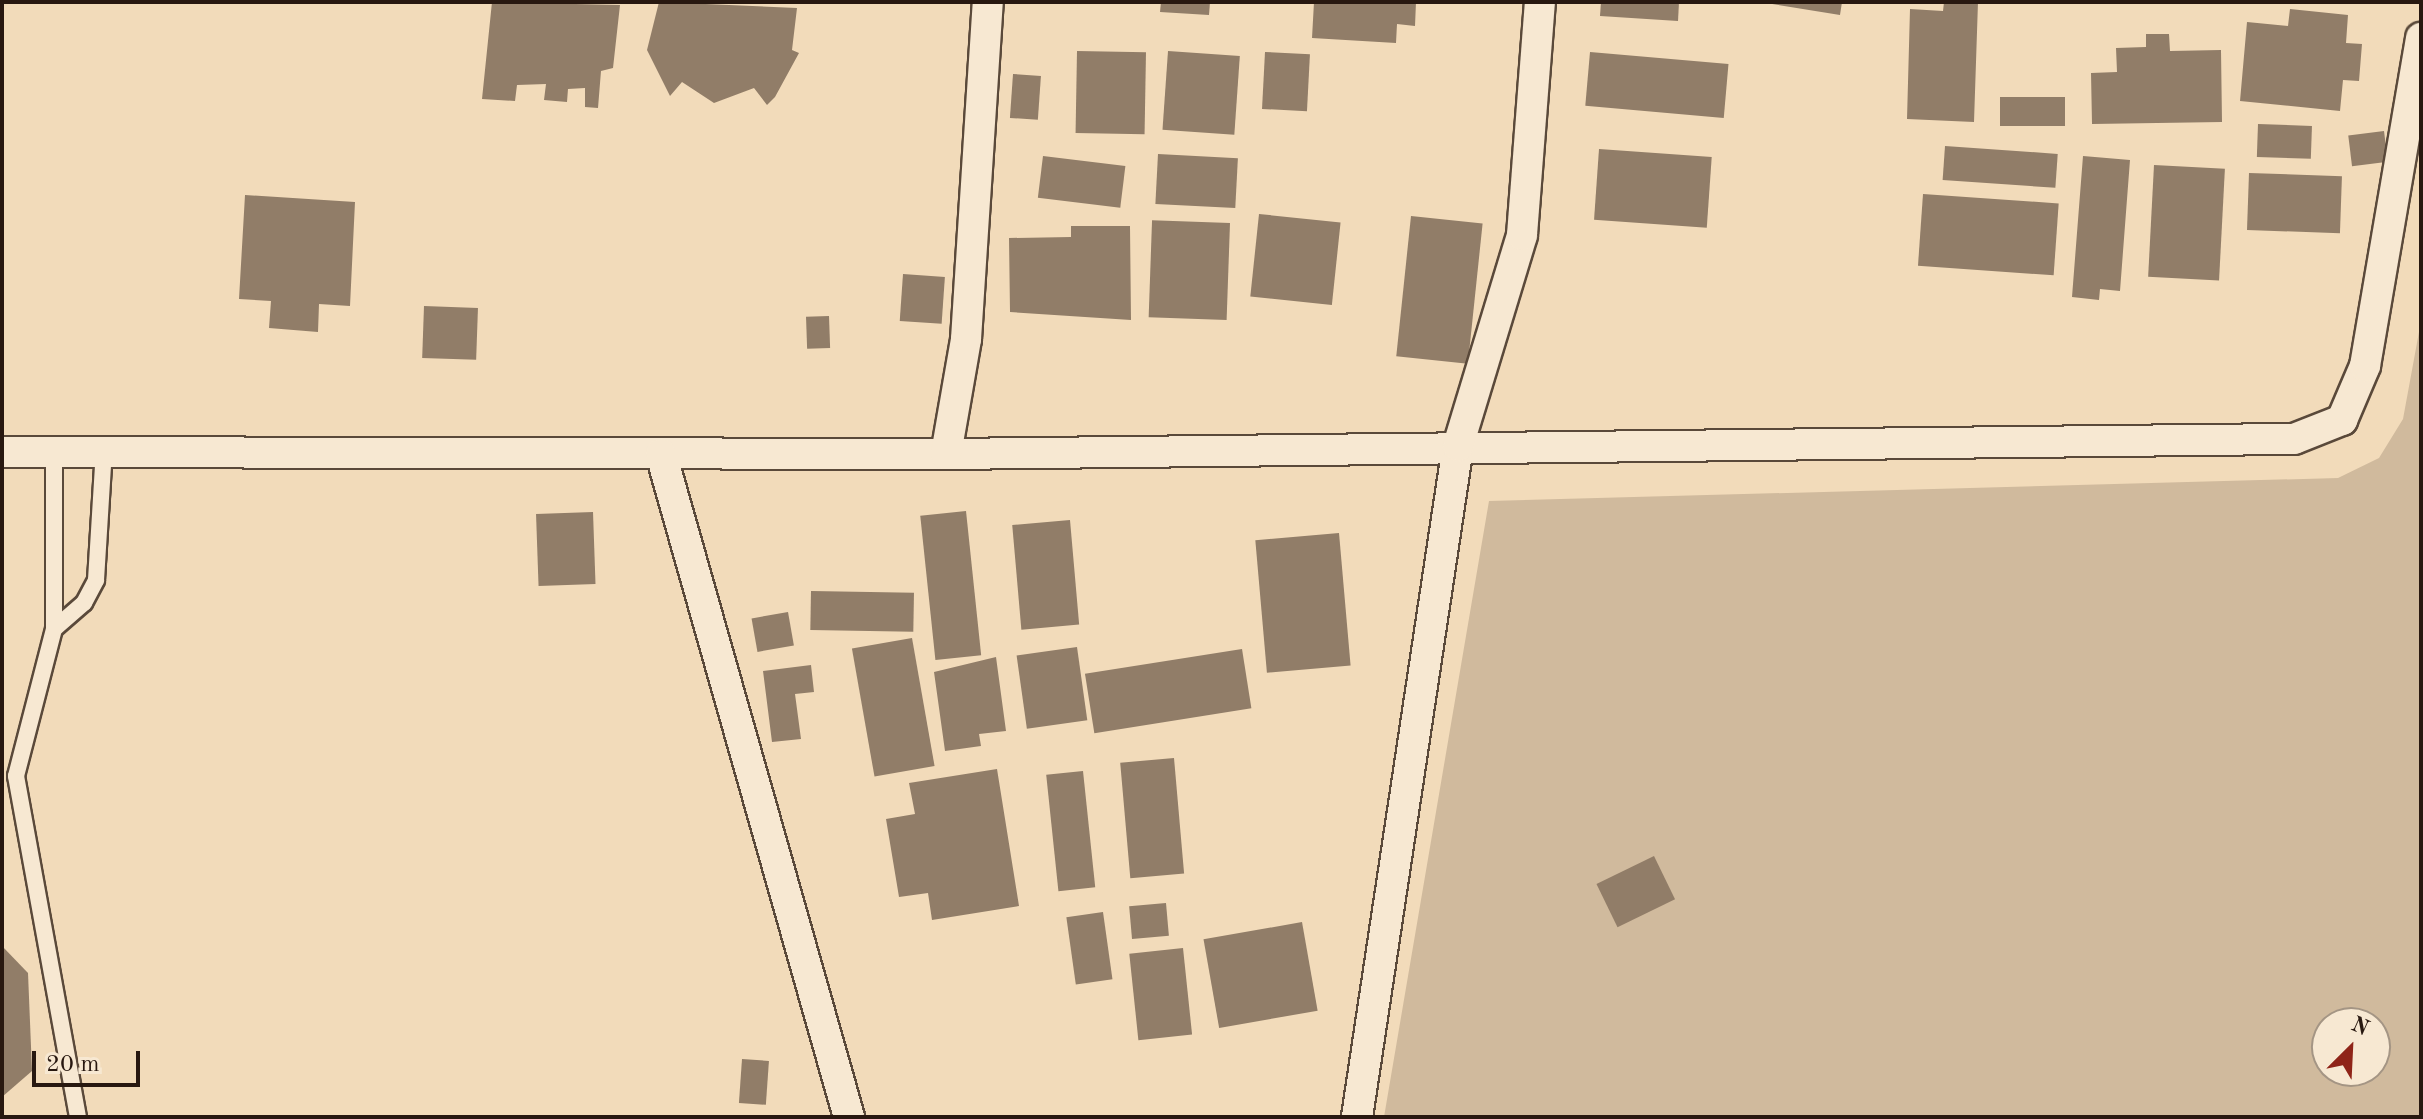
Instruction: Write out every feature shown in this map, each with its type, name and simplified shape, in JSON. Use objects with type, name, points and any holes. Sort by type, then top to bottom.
[{"type":"street","points":[[946,454],[966,339],[988,2]]},
{"type":"street","points":[[1357,1117],[1458,446],[1522,235],[1540,2]]},
{"type":"street","points":[[2,452],[946,454],[2294,439],[2342,420],[2365,366],[2421,38]]},
{"type":"street","points":[[661,454],[849,1117]]},
{"type":"lane","points":[[54,451],[54,629],[16,776],[78,1117]]},
{"type":"lane","points":[[54,629],[84,603],[96,580],[104,451]]},
{"type":"shaded area","points":[[2421,321],[2421,1117],[1384,1117],[1489,501],[2338,478],[2379,458],[2403,419]]},
{"type":"building","points":[[492,2],[620,5],[613,68],[601,71],[598,108],[585,107],[585,88],[568,89],[567,102],[544,100],[546,84],[517,85],[515,101],[482,99]]},
{"type":"building","points":[[659,2],[797,8],[792,50],[799,53],[775,97],[767,105],[754,88],[714,103],[682,82],[670,96],[647,50]]},
{"type":"building","points":[[1161,2],[1210,2],[1209,15],[1160,12]]},
{"type":"building","points":[[1314,2],[1416,2],[1415,26],[1397,24],[1396,43],[1312,38]]},
{"type":"building","points":[[1601,2],[1679,2],[1678,21],[1600,16]]},
{"type":"building","points":[[1760,2],[1842,2],[1840,15]]},
{"type":"building","points":[[1944,2],[1978,2],[1974,122],[1907,119],[1910,9],[1943,11]]},
{"type":"building","points":[[2290,9],[2348,15],[2346,43],[2362,44],[2359,81],[2343,80],[2340,111],[2240,101],[2247,22],[2288,26]]},
{"type":"building","points":[[2146,34],[2169,34],[2170,51],[2221,50],[2222,122],[2092,124],[2091,73],[2117,72],[2116,48],[2146,47]]},
{"type":"building","points":[[1077,51],[1146,52],[1145,134],[1076,133]]},
{"type":"building","points":[[1168,51],[1240,56],[1234,135],[1162,130]]},
{"type":"building","points":[[1265,52],[1310,54],[1307,111],[1262,109]]},
{"type":"building","points":[[1590,52],[1728,64],[1724,118],[1585,106]]},
{"type":"building","points":[[1013,74],[1041,76],[1038,120],[1010,118]]},
{"type":"building","points":[[2000,97],[2065,97],[2065,126],[2000,126]]},
{"type":"building","points":[[2258,124],[2312,126],[2311,159],[2257,157]]},
{"type":"building","points":[[2384,131],[2388,162],[2352,166],[2348,135]]},
{"type":"building","points":[[1945,146],[2058,154],[2055,188],[1943,180]]},
{"type":"building","points":[[1599,149],[1712,157],[1707,228],[1594,220]]},
{"type":"building","points":[[1158,154],[1238,158],[1235,208],[1155,204]]},
{"type":"building","points":[[1043,156],[1125,166],[1120,208],[1038,198]]},
{"type":"building","points":[[2083,156],[2130,160],[2120,291],[2100,289],[2099,300],[2072,297]]},
{"type":"building","points":[[2154,165],[2225,169],[2219,281],[2148,277]]},
{"type":"building","points":[[2249,173],[2342,176],[2340,233],[2247,230]]},
{"type":"building","points":[[1923,194],[2059,203],[2054,275],[1918,266]]},
{"type":"building","points":[[245,195],[355,202],[350,306],[319,304],[318,332],[269,328],[271,301],[239,299]]},
{"type":"building","points":[[1259,214],[1341,223],[1332,305],[1250,297]]},
{"type":"building","points":[[1411,216],[1483,224],[1468,364],[1396,356]]},
{"type":"building","points":[[1152,220],[1230,223],[1227,320],[1149,317]]},
{"type":"building","points":[[1071,226],[1130,226],[1131,320],[1010,312],[1009,238],[1071,237]]},
{"type":"building","points":[[903,274],[945,277],[942,324],[900,321]]},
{"type":"building","points":[[424,306],[478,308],[476,360],[422,358]]},
{"type":"building","points":[[829,316],[830,348],[807,349],[806,317]]},
{"type":"building","points":[[966,511],[981,655],[935,660],[920,516]]},
{"type":"building","points":[[593,512],[596,584],[539,586],[536,514]]},
{"type":"building","points":[[1070,520],[1079,625],[1021,630],[1012,525]]},
{"type":"building","points":[[1339,533],[1351,665],[1267,673],[1255,540]]},
{"type":"building","points":[[811,591],[914,593],[913,632],[810,630]]},
{"type":"building","points":[[788,612],[794,645],[757,652],[752,618]]},
{"type":"building","points":[[912,638],[935,766],[875,777],[852,649]]},
{"type":"building","points":[[1077,647],[1087,720],[1027,729],[1017,655]]},
{"type":"building","points":[[1242,649],[1251,708],[1094,733],[1085,674]]},
{"type":"building","points":[[996,657],[1006,731],[979,734],[981,746],[945,751],[934,672]]},
{"type":"building","points":[[811,665],[814,692],[795,694],[801,739],[772,742],[763,671]]},
{"type":"building","points":[[1174,758],[1184,874],[1130,878],[1120,763]]},
{"type":"building","points":[[997,769],[1019,906],[932,920],[928,893],[899,897],[886,819],[915,814],[909,783]]},
{"type":"building","points":[[1083,771],[1095,887],[1058,891],[1046,775]]},
{"type":"building","points":[[1654,856],[1675,899],[1618,927],[1596,884]]},
{"type":"building","points":[[1166,903],[1169,936],[1132,939],[1129,906]]},
{"type":"building","points":[[1103,912],[1112,979],[1076,984],[1066,917]]},
{"type":"building","points":[[1302,922],[1318,1011],[1219,1028],[1204,939]]},
{"type":"building","points":[[2,946],[28,973],[32,1071],[2,1097]]},
{"type":"building","points":[[1183,948],[1192,1035],[1138,1040],[1129,954]]},
{"type":"building","points":[[742,1059],[769,1061],[766,1105],[739,1103]]}]
